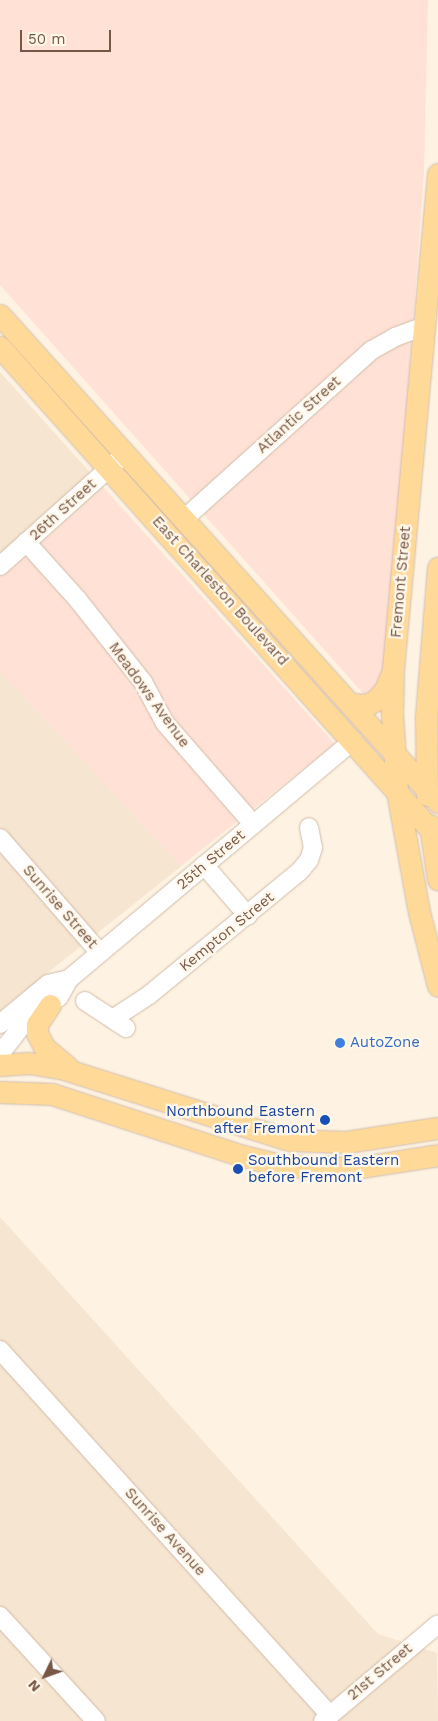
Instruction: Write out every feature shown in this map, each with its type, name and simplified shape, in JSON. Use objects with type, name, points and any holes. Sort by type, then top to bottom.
[{"type":"main road","name":"Fremont Street","points":[[438,174],[394,670],[393,752],[397,791],[419,912],[438,986]]},
{"type":"main road","name":"East Charleston Boulevard","points":[[0,315],[432,796]]},
{"type":"main road","name":"East Charleston Boulevard","points":[[0,347],[434,834]]},
{"type":"main road","points":[[438,567],[426,717],[438,879]]},
{"type":"main road","points":[[350,704],[367,705],[376,700],[385,690],[394,670]]},
{"type":"main road","points":[[50,1005],[37,1024],[40,1042],[51,1055],[79,1073]]},
{"type":"main road","points":[[0,1065],[43,1064],[79,1073],[236,1126],[290,1140],[327,1143],[438,1128]]},
{"type":"main road","points":[[0,1092],[52,1094],[243,1156],[300,1168],[355,1168],[438,1155]]},
{"type":"main road","points":[[393,1135],[438,1113]]},
{"type":"main road","points":[[153,1126],[262,1148],[277,1148],[290,1140]]},
{"type":"street","name":"Atlantic Street","points":[[184,519],[372,350],[395,337],[425,326]]},
{"type":"street","name":"26th Street","points":[[0,566],[125,454]]},
{"type":"street","name":"Meadows Avenue","points":[[26,542],[78,600],[143,682],[165,723],[253,824]]},
{"type":"street","name":"25th Street","points":[[0,1054],[28,1018],[41,1007],[50,1005],[68,979],[353,741]]},
{"type":"street","name":"Kempton Street","points":[[85,1001],[104,1016],[120,1023],[149,995],[248,916],[309,860],[313,848],[309,826]]},
{"type":"street","name":"Sunrise Street","points":[[0,838],[100,953]]},
{"type":"street","points":[[204,865],[248,916]]},
{"type":"street","name":"25th Street","points":[[0,1024],[48,984],[68,979]]},
{"type":"street","name":"Sunrise Avenue","points":[[0,1350],[327,1718]]},
{"type":"street","points":[[0,1616],[96,1721]]},
{"type":"street","name":"21st Street","points":[[327,1718],[438,1624]]},
{"type":"shaded area","points":[[0,0],[428,0],[424,173],[384,717],[0,285]]},
{"type":"shaded area","points":[[0,372],[104,488],[0,578]]},
{"type":"shaded area","points":[[104,488],[335,744],[181,866],[0,671],[0,578]]},
{"type":"shaded area","points":[[0,670],[184,864],[0,1011]]},
{"type":"shaded area","points":[[0,1217],[378,1634],[437,1653],[438,1721],[0,1721]]},
{"type":"place","name":"AutoZone","points":[[340,1043]]},
{"type":"place","name":"Northbound Eastern after Fremont","points":[[325,1120]]},
{"type":"place","name":"Southbound Eastern before Fremont","points":[[238,1169]]}]
